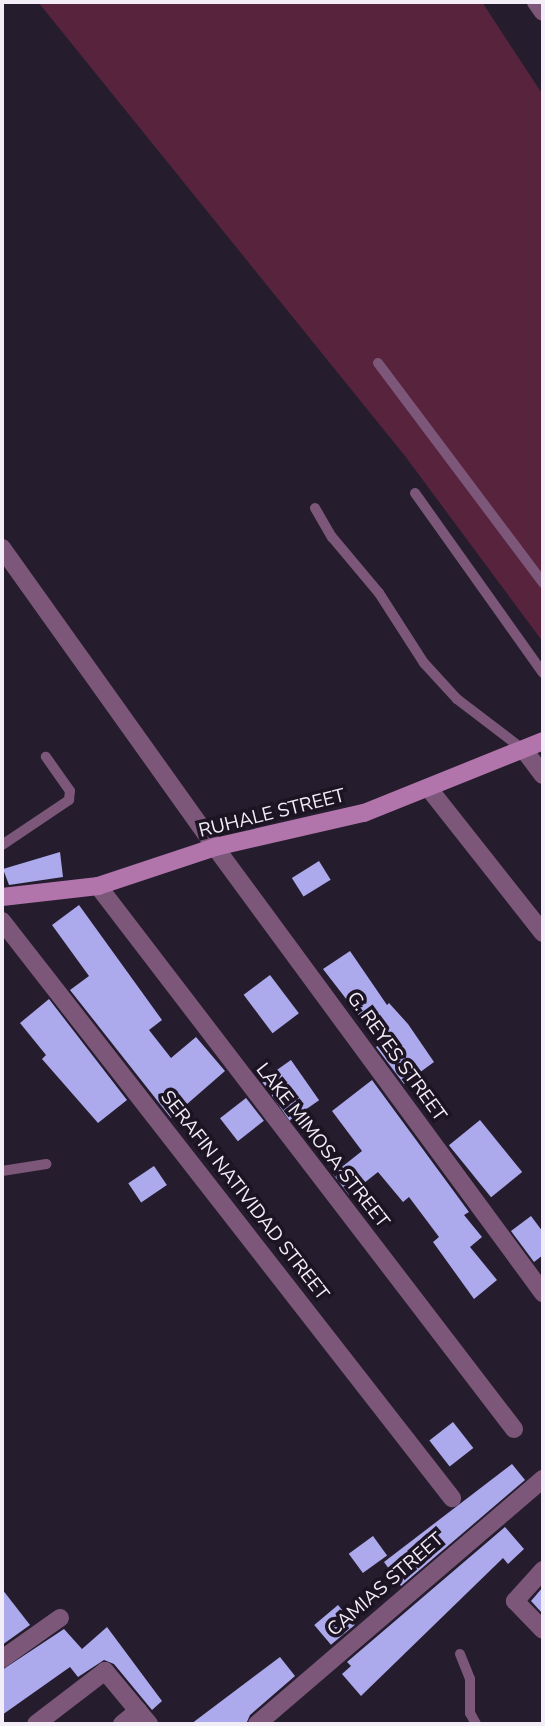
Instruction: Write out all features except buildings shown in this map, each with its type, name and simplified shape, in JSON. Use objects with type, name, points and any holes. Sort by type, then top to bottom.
[{"type":"street","points":[[536,2],[543,12]]},
{"type":"street","name":"G. REYES STREET","points":[[2,548],[215,847],[543,1293]]},
{"type":"street","name":"RUHALE STREET","points":[[2,897],[98,886],[215,847],[364,813],[430,790],[543,741]]},
{"type":"street","points":[[524,750],[543,775]]},
{"type":"street","points":[[430,790],[543,933]]},
{"type":"street","name":"LAKE MIMOSA STREET","points":[[98,886],[514,1429]]},
{"type":"street","name":"SERAFIN NATIVIDAD STREET","points":[[2,920],[452,1498]]},
{"type":"street","name":"CAMIAS STREET","points":[[257,1724],[543,1479]]},
{"type":"street","points":[[543,1570],[515,1601],[543,1630]]},
{"type":"street","points":[[2,1659],[60,1618]]},
{"type":"street","points":[[36,1724],[105,1671],[144,1718],[122,1724]]},
{"type":"lane","points":[[378,363],[543,583]]},
{"type":"lane","points":[[415,493],[543,673]]},
{"type":"lane","points":[[315,508],[332,537],[379,593],[424,663],[457,699],[524,750]]},
{"type":"lane","points":[[2,845],[69,800],[70,791],[46,757]]},
{"type":"lane","points":[[2,1171],[46,1164]]},
{"type":"lane","points":[[460,1654],[470,1679],[470,1713],[477,1724]]},
{"type":"shaded area","points":[[38,2],[482,2],[543,95],[543,642],[405,456]]}]
